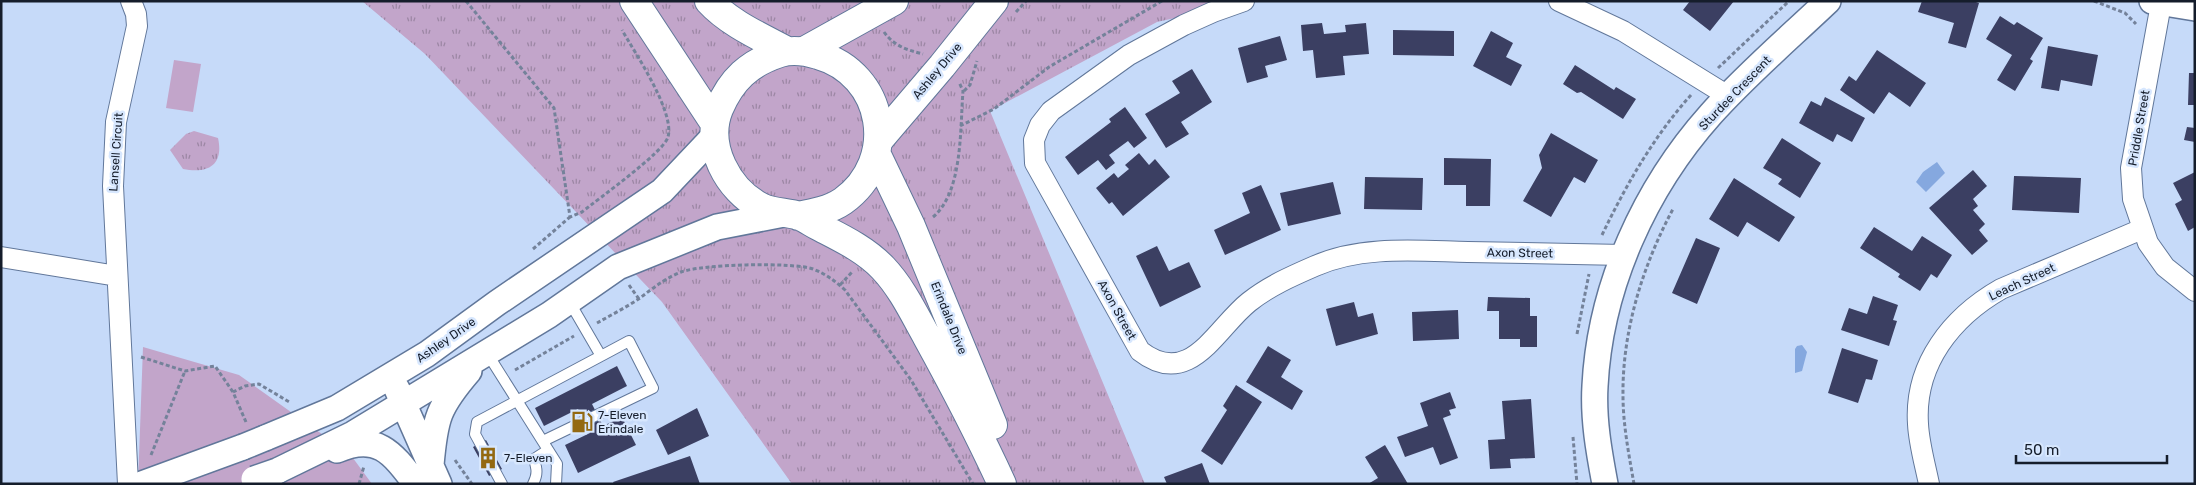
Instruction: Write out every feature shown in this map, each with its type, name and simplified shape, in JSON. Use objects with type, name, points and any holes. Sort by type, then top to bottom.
[{"type":"main road","points":[[710,1],[715,8],[748,30],[795,51],[828,58],[851,72],[868,93],[877,118],[878,147],[859,186],[842,202],[821,212],[791,215],[762,208],[743,195],[725,172],[718,158],[715,130],[726,92],[740,74],[758,61],[795,51],[894,1]]},
{"type":"main road","name":"Ashley Drive","points":[[878,147],[994,1]]},
{"type":"main road","points":[[627,12],[715,130]]},
{"type":"main road","name":"Erindale Drive","points":[[878,147],[1017,484]]},
{"type":"main road","name":"Erindale Drive","points":[[791,215],[855,245],[883,268],[904,295],[962,400],[1002,484]]},
{"type":"street","name":"Lansell Circuit","points":[[131,1],[136,14],[137,26],[116,122],[113,186],[120,336],[132,481]]},
{"type":"street","name":"Axon Street","points":[[1244,1],[1184,24],[1129,55],[1051,111],[1040,124],[1034,140],[1036,163],[1140,351],[1150,359],[1164,363],[1186,361],[1205,350],[1234,316],[1249,302],[1282,280],[1338,258],[1358,254],[1397,251],[1624,255]]},
{"type":"street","points":[[1559,1],[1623,30],[1728,96]]},
{"type":"street","name":"Sturdee Crescent","points":[[1605,484],[1597,445],[1595,387],[1602,328],[1624,255],[1659,184],[1680,152],[1728,96],[1828,1]]},
{"type":"street","points":[[2156,2],[2195,8]]},
{"type":"street","name":"Priddle Street","points":[[2156,2],[2132,168],[2133,199],[2148,243],[2165,267],[2195,291]]},
{"type":"street","name":"Ashley Drive","points":[[132,481],[254,443],[337,408],[427,354],[662,191],[715,130]]},
{"type":"street","points":[[257,478],[353,434],[485,354],[569,301],[618,267],[717,227],[791,215]]},
{"type":"street","name":"Leach Street","points":[[1929,484],[1918,424],[1919,394],[1928,363],[1936,348],[1958,321],[1986,298],[2001,289],[2142,229]]},
{"type":"street","points":[[1,256],[117,276]]},
{"type":"street","points":[[533,279],[569,301]]},
{"type":"street","points":[[425,479],[434,431],[441,408],[452,390],[485,354]]},
{"type":"street","points":[[382,381],[425,479]]},
{"type":"street","points":[[301,457],[326,455],[350,444],[378,445],[425,479]]},
{"type":"lane","points":[[569,301],[601,356]]},
{"type":"lane","points":[[502,484],[476,434],[477,422],[516,399],[629,341],[653,388],[543,441]]},
{"type":"lane","points":[[485,354],[516,399],[556,464],[556,484]]},
{"type":"lane","points":[[533,484],[537,477],[538,469],[534,459],[548,450]]},
{"type":"path","points":[[466,1],[554,108],[570,217],[582,212],[657,152],[668,138],[669,121],[627,12]]},
{"type":"path","points":[[960,126],[994,109],[1049,67],[1162,1]]},
{"type":"path","points":[[963,91],[970,85],[977,60]]},
{"type":"path","points":[[911,226],[927,222],[939,211],[953,188],[963,91],[962,85],[954,76]]},
{"type":"path","points":[[1634,484],[1623,397],[1627,338],[1650,258],[1677,203]]},
{"type":"path","points":[[840,285],[868,256]]},
{"type":"path","points":[[638,299],[657,284],[681,272],[698,267],[792,265],[812,269],[831,278],[840,285],[911,380],[973,484]]},
{"type":"path","points":[[120,336],[135,355],[186,371],[215,366],[233,392]]},
{"type":"path","points":[[132,481],[153,454],[186,371]]},
{"type":"path","points":[[359,484],[364,466]]},
{"type":"green space","points":[[362,1],[1251,1],[1157,22],[990,111],[1145,484],[792,484],[662,302],[425,54]]},
{"type":"green space","points":[[174,60],[201,64],[193,112],[166,108]]},
{"type":"green space","points":[[194,131],[218,138],[219,155],[212,166],[207,169],[183,169],[170,150],[186,134]]},
{"type":"green space","points":[[143,347],[239,375],[350,454],[372,484],[138,484]]},
{"type":"water","points":[[1937,162],[1945,173],[1926,192],[1916,182],[1923,172]]},
{"type":"water","points":[[1802,345],[1807,352],[1802,371],[1795,373],[1795,349],[1797,346]]},
{"type":"building","points":[[1690,1],[1734,1],[1710,31],[1683,10]]},
{"type":"building","points":[[1922,1],[1973,1],[1979,3],[1966,48],[1948,43],[1954,23],[1918,12]]},
{"type":"building","points":[[2000,16],[2014,25],[2017,22],[2043,38],[2030,59],[2033,61],[2015,91],[1997,80],[2012,55],[1986,39]]},
{"type":"building","points":[[1322,23],[1324,34],[1346,32],[1345,25],[1366,23],[1369,54],[1343,56],[1345,75],[1316,78],[1313,50],[1303,51],[1301,25]]},
{"type":"building","points":[[1393,30],[1454,31],[1454,56],[1393,55]]},
{"type":"building","points":[[1491,31],[1513,43],[1506,57],[1522,65],[1511,86],[1473,66]]},
{"type":"building","points":[[1280,36],[1287,60],[1265,66],[1268,77],[1247,83],[1238,48]]},
{"type":"building","points":[[2048,46],[2098,55],[2092,86],[2061,80],[2059,91],[2041,88]]},
{"type":"building","points":[[1877,50],[1926,83],[1910,107],[1889,92],[1874,114],[1840,90],[1849,76],[1856,81]]},
{"type":"building","points":[[1575,65],[1614,90],[1616,87],[1636,99],[1623,119],[1581,92],[1577,93],[1563,84]]},
{"type":"building","points":[[1192,69],[1212,102],[1181,122],[1189,134],[1166,148],[1145,114],[1180,93],[1172,81]]},
{"type":"building","points":[[2189,73],[2195,73],[2195,105],[2188,105]]},
{"type":"building","points":[[1825,97],[1865,118],[1852,142],[1837,134],[1833,142],[1799,123],[1811,101],[1821,106]]},
{"type":"building","points":[[1125,107],[1147,138],[1134,148],[1128,141],[1109,155],[1115,163],[1106,170],[1098,160],[1078,175],[1065,157],[1111,122],[1109,119]]},
{"type":"building","points":[[2187,127],[2195,128],[2195,142],[2184,140]]},
{"type":"building","points":[[1551,133],[1598,160],[1585,183],[1574,177],[1551,217],[1523,201],[1542,168],[1539,155]]},
{"type":"building","points":[[1782,138],[1821,163],[1800,198],[1778,184],[1782,179],[1763,168]]},
{"type":"building","points":[[1139,153],[1149,165],[1155,159],[1170,177],[1123,216],[1112,202],[1109,204],[1096,188],[1114,173],[1118,178],[1129,169],[1125,165]]},
{"type":"building","points":[[1444,158],[1491,159],[1490,206],[1466,206],[1466,185],[1444,185]]},
{"type":"building","points":[[1973,170],[1987,186],[1973,199],[1978,206],[1973,210],[1985,224],[1979,230],[1988,241],[1972,255],[1929,208]]},
{"type":"building","points":[[2195,172],[2195,227],[2188,231],[2175,204],[2182,200],[2173,183]]},
{"type":"building","points":[[2014,176],[2081,178],[2079,213],[2012,210]]},
{"type":"building","points":[[1365,177],[1423,178],[1422,210],[1364,209]]},
{"type":"building","points":[[1734,178],[1795,217],[1779,242],[1747,222],[1738,237],[1709,219]]},
{"type":"building","points":[[1333,182],[1341,214],[1288,226],[1280,193]]},
{"type":"building","points":[[1261,185],[1281,230],[1225,255],[1214,230],[1250,213],[1242,193]]},
{"type":"building","points":[[1874,227],[1912,251],[1922,236],[1952,255],[1937,278],[1931,274],[1920,291],[1898,277],[1900,274],[1860,248]]},
{"type":"building","points":[[1696,238],[1720,248],[1697,304],[1672,293]]},
{"type":"building","points":[[1157,246],[1169,271],[1189,262],[1201,287],[1160,307],[1136,256]]},
{"type":"building","points":[[1873,296],[1898,305],[1893,320],[1897,321],[1889,346],[1841,330],[1849,308],[1867,314]]},
{"type":"building","points":[[1488,297],[1530,298],[1530,316],[1537,316],[1537,347],[1520,347],[1520,339],[1499,339],[1499,311],[1487,311]]},
{"type":"building","points":[[1354,302],[1358,317],[1373,313],[1378,334],[1336,346],[1326,309]]},
{"type":"building","points":[[1458,310],[1459,339],[1413,341],[1412,312]]},
{"type":"building","points":[[1268,346],[1291,360],[1281,377],[1303,391],[1292,410],[1246,382]]},
{"type":"building","points":[[1842,348],[1878,360],[1872,380],[1866,379],[1858,403],[1828,393]]},
{"type":"building","points":[[617,366],[627,386],[592,404],[603,426],[622,417],[636,445],[578,473],[565,445],[590,433],[578,409],[544,426],[535,408]]},
{"type":"building","points":[[1236,385],[1262,402],[1222,465],[1201,451],[1227,410],[1223,406]]},
{"type":"building","points":[[1450,392],[1456,408],[1449,410],[1451,415],[1443,418],[1458,458],[1440,465],[1433,447],[1405,457],[1397,437],[1428,426],[1420,403]]},
{"type":"building","points":[[1531,399],[1535,458],[1510,459],[1511,468],[1490,469],[1488,440],[1505,439],[1502,401]]},
{"type":"building","points":[[697,408],[709,436],[668,455],[656,430]]},
{"type":"building","name":"7-Eleven","points":[[486,440],[502,469],[489,476],[473,447]]},
{"type":"building","points":[[1385,445],[1408,484],[1368,484],[1378,478],[1365,457]]},
{"type":"building","points":[[690,456],[700,484],[614,484],[613,482]]},
{"type":"building","points":[[1202,463],[1210,484],[1167,484],[1164,477]]},
{"type":"place","name":"7-Eleven Erindale","points":[[582,422]]},
{"type":"place","name":"7-Eleven","points":[[488,458]]}]
